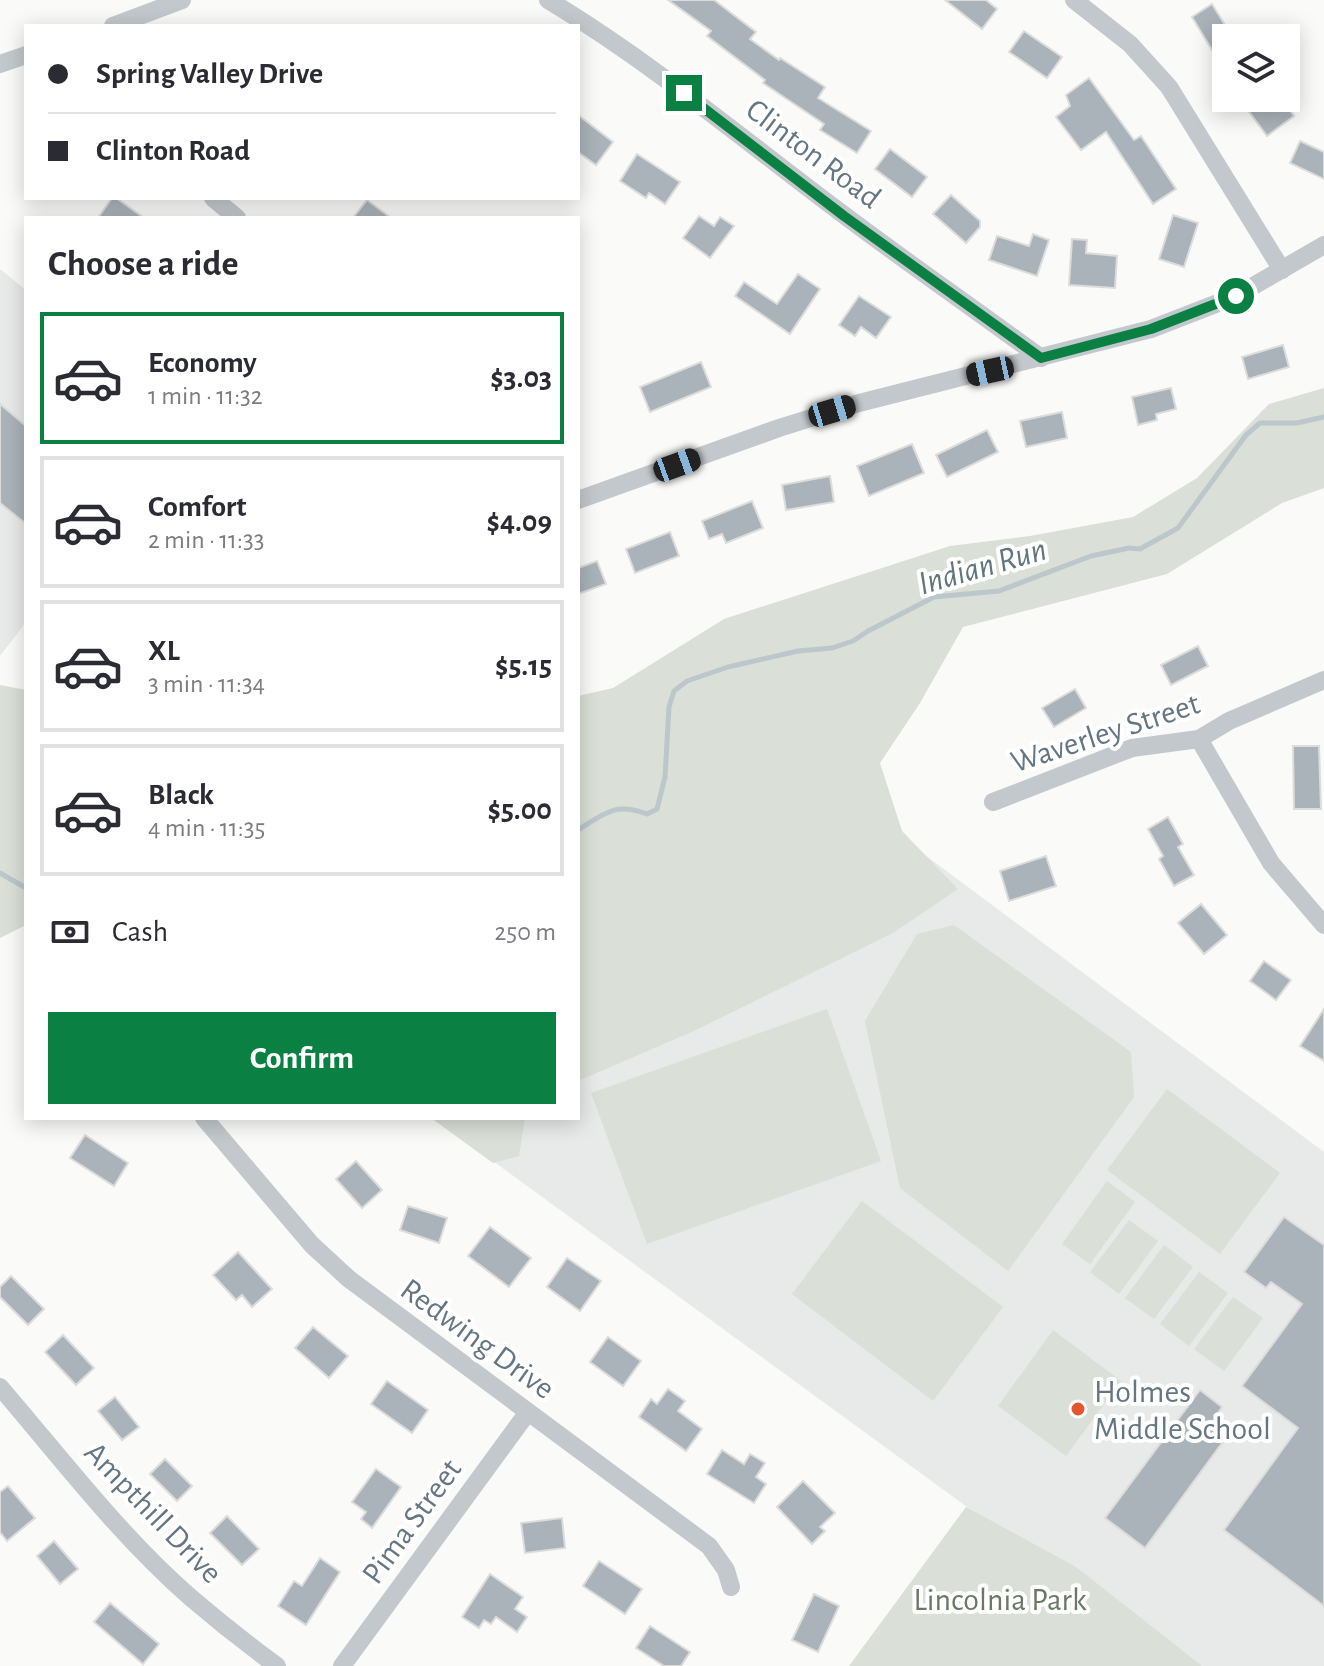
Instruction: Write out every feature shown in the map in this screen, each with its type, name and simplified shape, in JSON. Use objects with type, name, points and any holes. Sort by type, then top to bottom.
[{"type":"street","points":[[118,24],[182,0]]},
{"type":"street","name":"Clinton Road","points":[[548,0],[584,21],[684,93],[844,216],[1041,358]]},
{"type":"street","points":[[1074,0],[1130,44],[1169,87],[1282,270]]},
{"type":"street","points":[[0,64],[24,56]]},
{"type":"street","points":[[215,200],[235,216]]},
{"type":"street","points":[[580,497],[859,403],[1041,358],[1186,317],[1236,296],[1324,245]]},
{"type":"street","name":"Waverley Street","points":[[993,802],[1132,748],[1199,739],[1229,721],[1324,680]]},
{"type":"street","points":[[1199,739],[1271,863],[1324,925]]},
{"type":"street","name":"Redwing Drive","points":[[206,1120],[328,1261],[386,1308],[709,1546],[726,1570],[731,1587]]},
{"type":"street","name":"Ampthill Drive","points":[[0,1387],[155,1564],[189,1596],[277,1666]]},
{"type":"street","name":"Pima Street","points":[[342,1666],[528,1412]]},
{"type":"shaded area","points":[[0,269],[24,288],[24,625],[0,656]]},
{"type":"shaded area","name":"Holmes Middle School","points":[[925,855],[1324,1152],[1324,1666],[1185,1666],[437,1120],[580,1120],[580,981]]},
{"type":"green space","points":[[1324,388],[1324,488],[1282,503],[1167,574],[963,627],[920,703],[880,763],[902,831],[958,889],[893,933],[696,1030],[580,1080],[580,696],[613,688],[724,619],[950,546],[1030,536],[1133,517],[1197,478],[1269,404]]},
{"type":"green space","points":[[0,685],[24,690],[24,926],[0,938]]},
{"type":"green space","points":[[954,925],[1131,1052],[1134,1097],[1008,1271],[900,1188],[865,1021],[917,934]]},
{"type":"green space","points":[[827,1009],[881,1161],[647,1244],[591,1093]]},
{"type":"green space","points":[[1167,1089],[1280,1173],[1220,1254],[1107,1170]]},
{"type":"green space","points":[[434,1120],[525,1120],[519,1156],[493,1163]]},
{"type":"green space","points":[[1107,1181],[1135,1202],[1090,1264],[1062,1244]]},
{"type":"green space","points":[[862,1201],[1003,1307],[933,1401],[792,1294]]},
{"type":"green space","points":[[1129,1220],[1158,1241],[1119,1294],[1090,1272]]},
{"type":"green space","points":[[1164,1245],[1193,1267],[1154,1319],[1125,1298]]},
{"type":"green space","points":[[1199,1272],[1228,1293],[1189,1346],[1160,1324]]},
{"type":"green space","points":[[1233,1297],[1263,1318],[1224,1371],[1194,1349]]},
{"type":"green space","points":[[1053,1330],[1121,1381],[1066,1456],[998,1406]]},
{"type":"green space","name":"Lincolnia Park","points":[[966,1507],[1076,1567],[1202,1666],[849,1666]]},
{"type":"building","points":[[668,0],[714,0],[756,32],[750,39],[825,87],[818,98],[871,131],[857,153],[820,130],[824,124],[763,83],[765,80],[707,36],[711,31]]},
{"type":"building","points":[[945,0],[986,0],[997,9],[982,29]]},
{"type":"building","points":[[1212,4],[1224,24],[1212,24],[1212,50],[1192,17]]},
{"type":"building","points":[[1024,31],[1062,57],[1047,78],[1009,52]]},
{"type":"building","points":[[1089,78],[1134,140],[1141,136],[1176,189],[1153,204],[1106,132],[1081,150],[1056,117],[1070,106],[1066,95]]},
{"type":"building","points":[[1249,112],[1291,112],[1294,116],[1267,136]]},
{"type":"building","points":[[580,117],[613,142],[596,165],[580,153]]},
{"type":"building","points":[[1300,141],[1324,152],[1324,179],[1290,163]]},
{"type":"building","points":[[890,149],[927,177],[912,197],[875,169]]},
{"type":"building","points":[[637,154],[680,182],[665,204],[649,193],[646,198],[620,181]]},
{"type":"building","points":[[951,195],[980,221],[980,227],[966,243],[933,214]]},
{"type":"building","points":[[111,200],[119,200],[141,216],[99,216]]},
{"type":"building","points":[[367,200],[388,216],[355,216]]},
{"type":"building","points":[[1173,215],[1198,223],[1184,267],[1159,259]]},
{"type":"building","points":[[699,216],[714,226],[720,217],[734,226],[710,258],[683,238]]},
{"type":"building","points":[[1033,234],[1049,240],[1037,276],[989,260],[997,236],[1029,246]]},
{"type":"building","points":[[1072,239],[1087,240],[1086,253],[1117,256],[1115,288],[1069,285]]},
{"type":"building","points":[[798,274],[820,289],[790,334],[735,296],[744,282],[777,304]]},
{"type":"building","points":[[859,296],[891,317],[876,338],[861,327],[855,336],[839,325]]},
{"type":"building","points":[[1283,345],[1289,367],[1248,379],[1242,357]]},
{"type":"building","points":[[701,362],[711,387],[650,412],[640,387]]},
{"type":"building","points":[[1171,388],[1176,409],[1156,414],[1157,420],[1138,425],[1132,397]]},
{"type":"building","points":[[0,404],[24,424],[24,522],[0,503]]},
{"type":"building","points":[[1062,412],[1067,438],[1026,447],[1020,421]]},
{"type":"building","points":[[987,430],[998,452],[947,477],[936,455]]},
{"type":"building","points":[[912,444],[924,473],[869,496],[857,466]]},
{"type":"building","points":[[830,476],[834,502],[786,510],[782,485]]},
{"type":"building","points":[[752,501],[763,528],[726,543],[722,534],[709,539],[702,521]]},
{"type":"building","points":[[670,532],[679,556],[635,573],[626,549]]},
{"type":"building","points":[[597,561],[606,584],[580,593],[580,567]]},
{"type":"building","points":[[1198,646],[1208,666],[1171,685],[1161,665]]},
{"type":"building","points":[[1075,689],[1086,708],[1054,727],[1042,708]]},
{"type":"building","points":[[1293,746],[1319,746],[1321,809],[1294,809]]},
{"type":"building","points":[[1168,817],[1183,844],[1178,847],[1194,875],[1174,886],[1159,859],[1163,856],[1148,829]]},
{"type":"building","points":[[1046,856],[1056,886],[1009,901],[1000,871]]},
{"type":"building","points":[[1201,904],[1227,935],[1204,954],[1178,923]]},
{"type":"building","points":[[1264,961],[1291,980],[1276,1000],[1250,981]]},
{"type":"building","points":[[1324,1009],[1324,1061],[1300,1046]]},
{"type":"building","points":[[85,1135],[128,1163],[114,1186],[70,1158]]},
{"type":"building","points":[[356,1161],[382,1190],[362,1208],[336,1179]]},
{"type":"building","points":[[408,1206],[447,1218],[439,1243],[400,1230]]},
{"type":"building","points":[[1284,1217],[1324,1245],[1324,1606],[1224,1530],[1298,1428],[1242,1386],[1302,1304],[1271,1282],[1266,1288],[1244,1272]]},
{"type":"building","points":[[490,1227],[531,1258],[509,1287],[468,1256]]},
{"type":"building","points":[[238,1252],[272,1289],[252,1307],[242,1295],[236,1300],[213,1275]]},
{"type":"building","points":[[567,1258],[601,1281],[580,1311],[547,1287]]},
{"type":"building","points":[[11,1276],[44,1309],[28,1325],[0,1297],[0,1287]]},
{"type":"building","points":[[313,1327],[348,1356],[329,1378],[295,1348]]},
{"type":"building","points":[[63,1335],[94,1368],[76,1385],[45,1352]]},
{"type":"building","points":[[608,1337],[641,1361],[623,1386],[590,1362]]},
{"type":"building","points":[[387,1381],[428,1410],[412,1433],[371,1404]]},
{"type":"building","points":[[668,1389],[685,1401],[678,1411],[702,1429],[686,1451],[639,1417],[651,1399],[657,1404]]},
{"type":"building","points":[[1200,1390],[1222,1407],[1216,1416],[1233,1428],[1145,1548],[1105,1518]]},
{"type":"building","points":[[115,1397],[139,1427],[122,1440],[98,1411]]},
{"type":"building","points":[[722,1450],[744,1464],[750,1454],[765,1463],[756,1477],[766,1484],[754,1503],[707,1474]]},
{"type":"building","points":[[165,1459],[192,1486],[177,1501],[150,1474]]},
{"type":"building","points":[[376,1469],[401,1487],[372,1528],[361,1519],[366,1512],[352,1502]]},
{"type":"building","points":[[803,1481],[835,1513],[820,1527],[825,1531],[812,1544],[777,1507]]},
{"type":"building","points":[[8,1486],[35,1518],[7,1541],[0,1532],[0,1492]]},
{"type":"building","points":[[227,1516],[259,1549],[242,1565],[210,1533]]},
{"type":"building","points":[[562,1518],[565,1548],[525,1553],[521,1523]]},
{"type":"building","points":[[54,1541],[78,1569],[60,1584],[37,1556]]},
{"type":"building","points":[[320,1558],[340,1572],[306,1625],[278,1606],[294,1581],[302,1586]]},
{"type":"building","points":[[599,1561],[642,1589],[625,1614],[583,1586]]},
{"type":"building","points":[[490,1574],[523,1597],[515,1609],[527,1617],[517,1632],[496,1617],[491,1624],[484,1620],[479,1628],[462,1617]]},
{"type":"building","points":[[814,1594],[839,1606],[818,1652],[792,1640]]},
{"type":"building","points":[[110,1603],[159,1644],[143,1664],[94,1622]]},
{"type":"building","points":[[650,1626],[690,1652],[681,1666],[664,1666],[636,1648]]},
{"type":"waterway","name":"Indian Run","points":[[580,829],[618,809],[647,814],[657,809],[665,777],[669,707],[674,691],[687,681],[728,667],[798,651],[832,648],[853,641],[934,597],[999,591],[1091,556],[1129,548],[1140,549],[1178,528],[1246,435],[1260,423],[1297,423],[1324,417]]},
{"type":"waterway","name":"Indian Run","points":[[0,873],[24,887]]},
{"type":"place","name":"Holmes Middle School","points":[[1078,1409]]},
{"type":"route","points":[[684,93],[844,216],[1041,358],[1151,329],[1236,296]]}]
